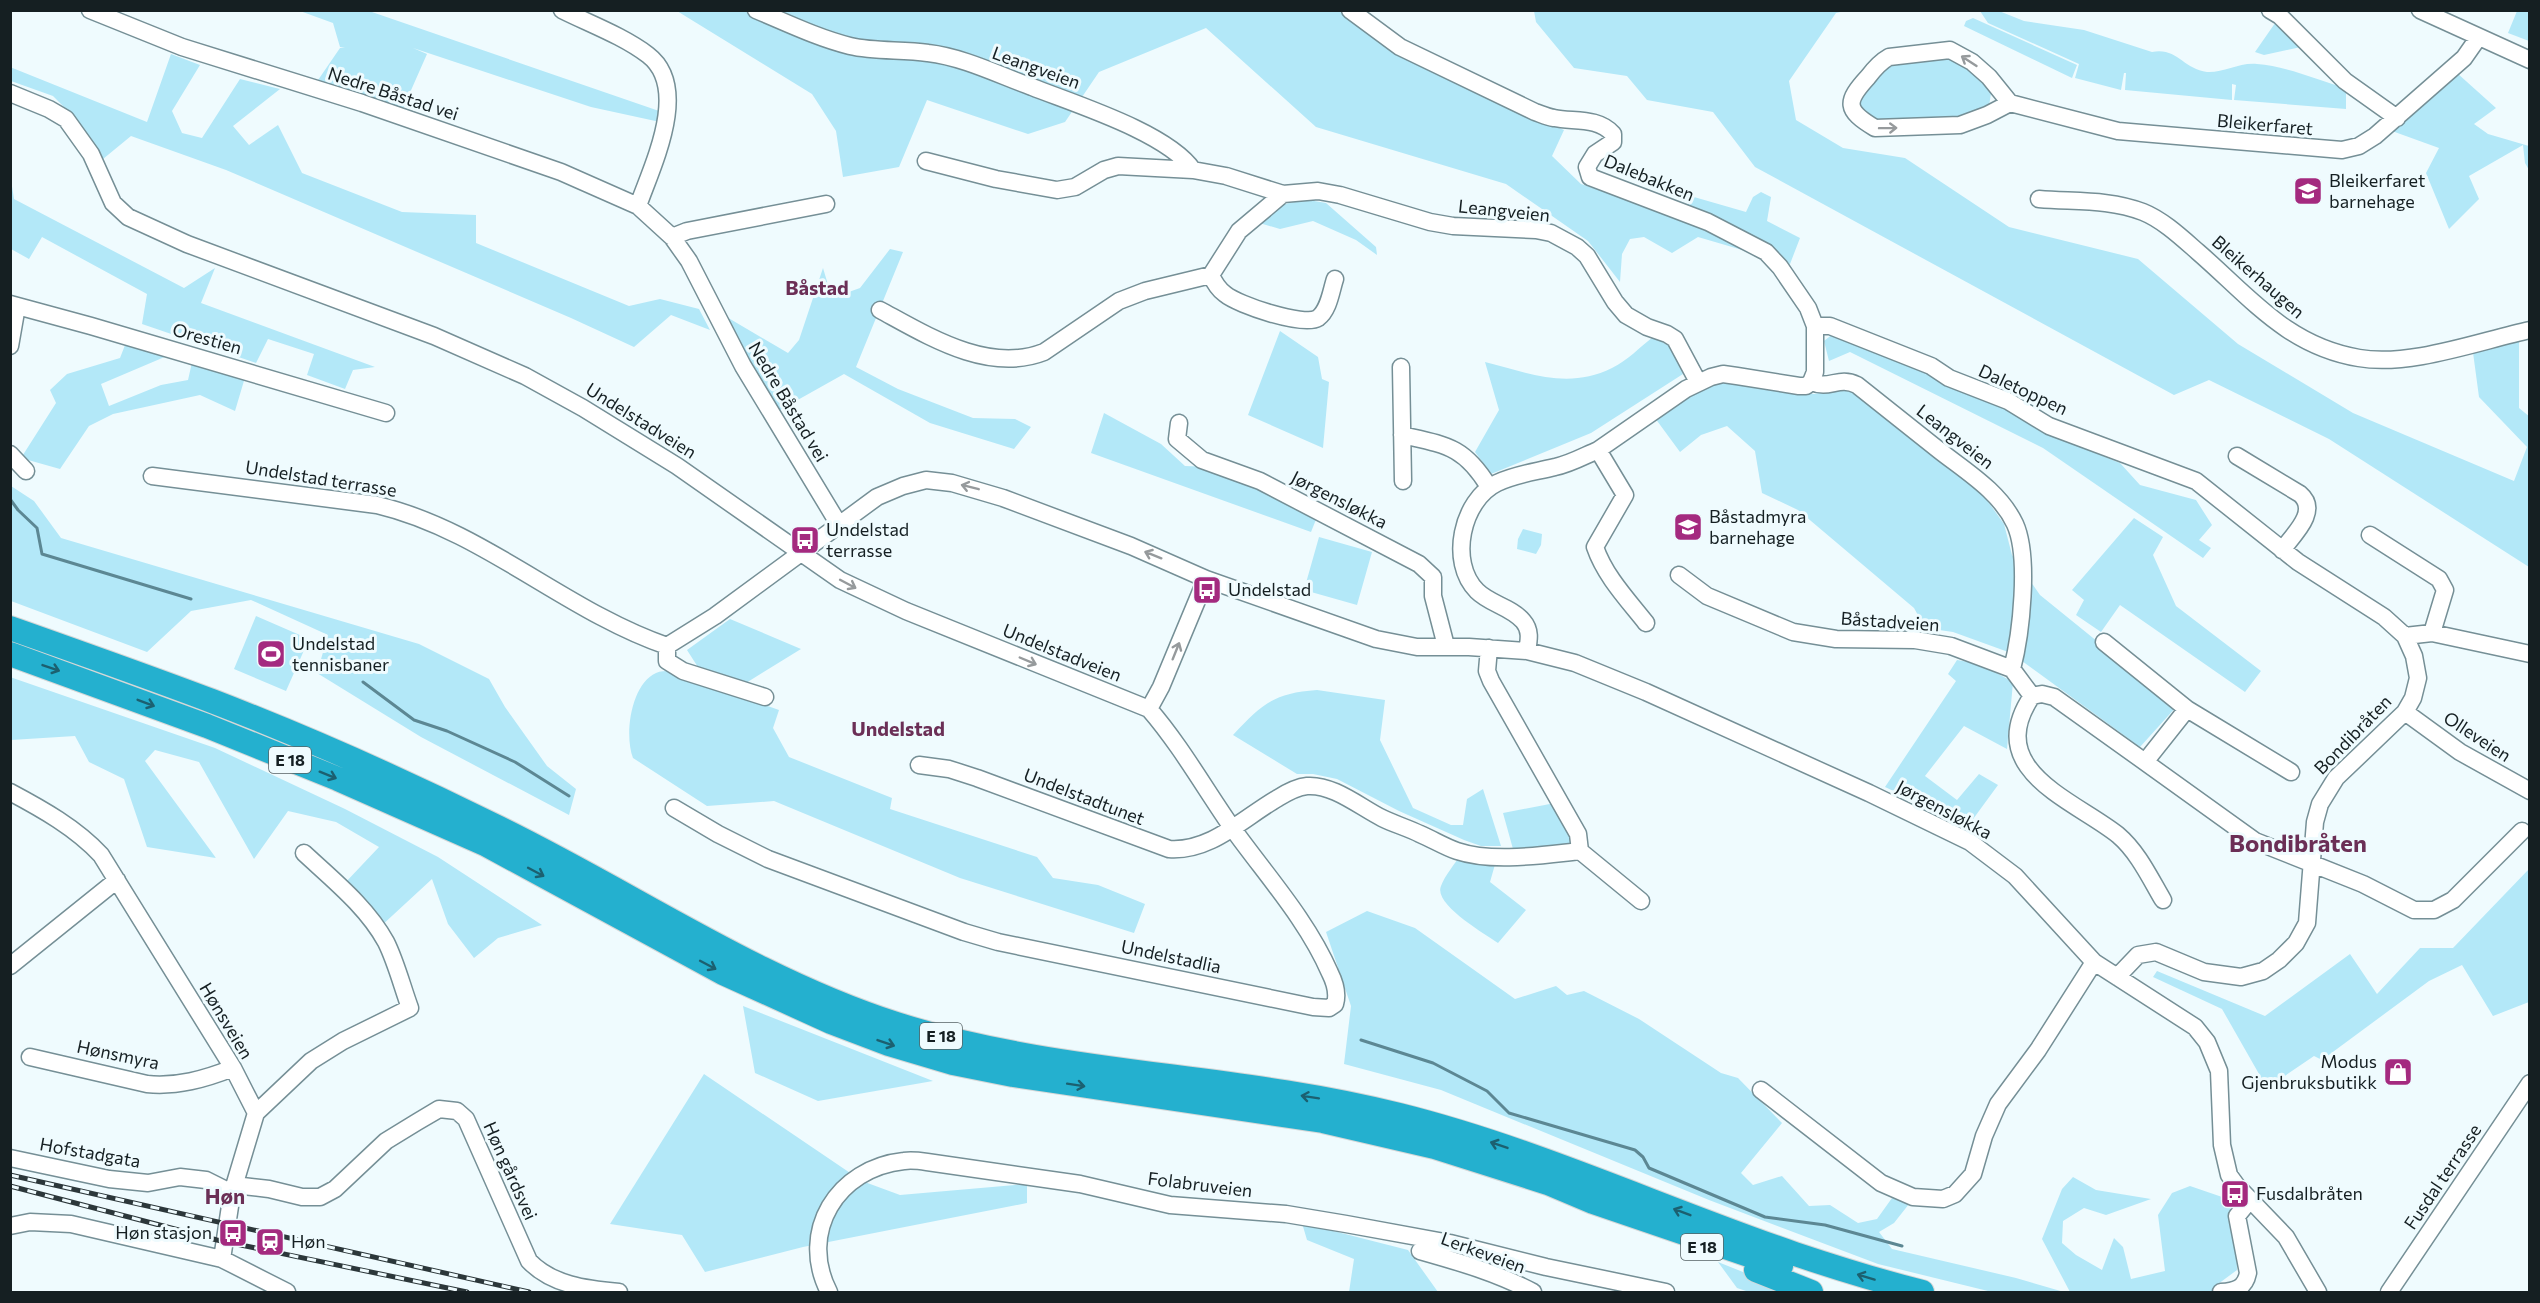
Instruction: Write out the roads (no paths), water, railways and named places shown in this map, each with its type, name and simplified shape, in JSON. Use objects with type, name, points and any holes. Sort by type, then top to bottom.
[{"type":"highway","name":"E 18","points":[[10,628],[214,702],[348,758],[494,825],[787,980],[897,1024],[1015,1054],[1260,1089],[1395,1113],[1555,1164],[1794,1254],[1922,1293]]},
{"type":"highway","name":"E 18","points":[[10,654],[207,726],[485,844],[723,973],[822,1018],[889,1044],[953,1063],[1012,1075],[1323,1121],[1488,1162],[1548,1182],[1811,1293]]},
{"type":"highway","name":"E 18","points":[[1593,1202],[1861,1293]]},
{"type":"street","name":"Nedre Båstad vei","points":[[90,10],[192,51],[362,103],[561,172],[638,206],[672,237],[689,261],[743,366],[838,524]]},
{"type":"street","points":[[562,10],[650,56],[661,69],[668,88],[669,105],[662,135],[638,206]]},
{"type":"street","name":"Leangveien","points":[[756,10],[851,46],[927,52],[986,70],[1125,124],[1176,153],[1193,170],[1226,176],[1283,194],[1318,191],[1340,195],[1430,222],[1453,226],[1536,230],[1565,239],[1587,256],[1614,302],[1626,315],[1675,339],[1698,382],[1722,374],[1799,386],[1806,386],[1811,382],[1821,386],[1847,380],[1857,385],[1988,489],[2007,510],[2020,541],[2022,579],[2019,632],[2012,669]]},
{"type":"street","name":"Dalebakken","points":[[1350,10],[1400,47],[1535,112],[1553,118],[1588,122],[1608,128],[1613,134],[1613,142],[1590,160],[1587,167],[1590,177],[1708,222],[1766,252],[1780,267],[1808,308],[1815,326]]},
{"type":"street","points":[[2270,10],[2280,16],[2346,81],[2397,118]]},
{"type":"street","points":[[2420,10],[2529,60]]},
{"type":"street","name":"Bleikerfaret","points":[[2010,103],[2118,131],[2342,150],[2368,142],[2464,58],[2478,38]]},
{"type":"street","points":[[1950,50],[1972,62],[1989,77],[2010,103],[1960,125],[1875,128],[1863,121],[1850,101],[1853,93],[1881,61],[1889,57],[1950,50]]},
{"type":"street","name":"Undelstadveien","points":[[10,93],[49,109],[66,119],[91,154],[113,203],[128,217],[187,244],[434,336],[525,376],[591,412],[668,460],[840,580],[872,596],[1149,709]]},
{"type":"street","points":[[926,161],[996,179],[1057,190],[1075,187],[1104,170],[1118,166],[1193,170]]},
{"type":"street","points":[[880,310],[934,339],[970,351],[1015,360],[1044,352],[1119,301],[1145,291],[1211,275],[1239,231],[1283,194]]},
{"type":"street","name":"Bleikerhaugen","points":[[2039,199],[2110,201],[2145,213],[2179,235],[2282,326],[2302,340],[2324,349],[2361,358],[2405,358],[2529,330]]},
{"type":"street","points":[[672,237],[687,231],[826,204]]},
{"type":"street","points":[[1211,275],[1218,287],[1234,300],[1296,320],[1310,321],[1319,317],[1326,309],[1335,279]]},
{"type":"street","name":"Orestien","points":[[10,346],[14,305],[386,413]]},
{"type":"street","points":[[1811,382],[1815,372],[1817,341],[1815,326]]},
{"type":"street","name":"Daletoppen","points":[[1815,326],[1830,326],[1917,360],[1950,378],[2008,401],[2049,426],[2196,481],[2258,530]]},
{"type":"street","points":[[1401,367],[1403,481]]},
{"type":"street","points":[[1527,651],[1529,629],[1524,622],[1517,615],[1479,593],[1467,578],[1462,561],[1467,518],[1473,505],[1489,487],[1508,478],[1558,467],[1598,450],[1698,382]]},
{"type":"street","name":"Jørgensløkka","points":[[1179,423],[1177,440],[1203,460],[1260,482],[1419,564],[1433,577],[1433,596],[1446,646]]},
{"type":"street","points":[[1402,435],[1455,450],[1470,460],[1489,487]]},
{"type":"street","points":[[1598,450],[1632,498],[1595,547],[1600,562],[1646,623]]},
{"type":"street","points":[[10,454],[26,471]]},
{"type":"street","points":[[2237,456],[2300,494],[2307,501],[2306,517],[2282,550]]},
{"type":"street","name":"Undelstad terrasse","points":[[152,477],[377,505],[406,512],[453,532],[624,630],[667,646]]},
{"type":"street","points":[[765,697],[683,671],[668,661],[667,646],[715,616],[877,497],[903,486],[926,480],[952,483],[1003,498],[1131,546],[1206,579],[1161,687],[1149,709]]},
{"type":"street","name":"Bondibråten","points":[[2117,977],[2138,955],[2156,952],[2204,972],[2241,977],[2264,971],[2279,960],[2296,943],[2307,923],[2315,822],[2324,795],[2336,778],[2405,712],[2413,698],[2418,678],[2414,656],[2405,636],[2384,617],[2282,550],[2258,530]]},
{"type":"street","points":[[2370,535],[2439,579],[2444,585],[2445,590],[2432,633]]},
{"type":"street","name":"Båstadveien","points":[[1679,575],[1707,596],[1793,632],[1836,639],[1915,640],[1951,646],[2012,669]]},
{"type":"street","name":"Jørgensløkka","points":[[1206,579],[1376,639],[1417,646],[1527,651],[1575,663],[1646,692],[1921,817],[1970,842],[2015,876],[2094,962],[2186,1020],[2207,1042],[2219,1071],[2225,1165],[2237,1186],[2286,1237],[2318,1293]]},
{"type":"street","points":[[2405,636],[2432,633],[2529,654]]},
{"type":"street","points":[[2104,642],[2187,709],[2291,772]]},
{"type":"street","points":[[1489,648],[1487,671],[1491,681],[1578,834],[1580,851]]},
{"type":"street","points":[[2012,669],[2032,696]]},
{"type":"street","points":[[2163,900],[2138,857],[2119,836],[2064,799],[2031,773],[2021,751],[2019,722],[2032,696],[2042,694],[2054,697],[2255,841],[2363,884],[2414,910],[2434,910],[2453,900],[2523,831]]},
{"type":"street","name":"Undelstadlia","points":[[674,808],[718,834],[768,859],[964,932],[998,942],[1313,1007],[1329,1008],[1335,1004],[1337,996],[1331,974],[1306,928],[1233,828],[1165,728],[1149,709]]},
{"type":"street","points":[[2145,762],[2187,709]]},
{"type":"street","name":"Olleveien","points":[[2405,712],[2460,752],[2529,791]]},
{"type":"street","name":"Undelstadtunet","points":[[919,765],[950,769],[977,777],[1169,849],[1183,850],[1197,847],[1233,828]]},
{"type":"street","points":[[1233,828],[1273,801],[1307,786],[1334,792],[1383,819],[1457,851],[1477,856],[1492,858],[1580,851],[1641,901]]},
{"type":"street","name":"Hønsveien","points":[[10,792],[88,841],[101,855],[232,1068],[256,1113]]},
{"type":"street","points":[[222,1259],[233,1189],[256,1113],[311,1061],[343,1041],[410,1008],[381,934],[344,890],[304,853]]},
{"type":"street","points":[[10,966],[117,880]]},
{"type":"street","points":[[1761,1090],[1881,1183],[1913,1197],[1943,1199],[1955,1194],[1973,1174],[1984,1136],[1998,1104],[2038,1050],[2094,962]]},
{"type":"street","name":"Hønsmyra","points":[[30,1057],[147,1084],[162,1085],[213,1076],[232,1068]]},
{"type":"street","name":"Fusdal terrasse","points":[[2389,1293],[2529,1083]]},
{"type":"street","name":"Høn gårdsvei","points":[[233,1189],[269,1189],[302,1197],[320,1197],[334,1189],[386,1141],[440,1109],[448,1108],[457,1111],[466,1119],[529,1261],[539,1270],[559,1281],[619,1293]]},
{"type":"street","name":"Hofstadgata","points":[[10,1158],[109,1179],[148,1183],[180,1178],[206,1180],[233,1189]]},
{"type":"street","name":"Folabruveien","points":[[829,1293],[823,1281],[819,1263],[819,1244],[824,1214],[843,1188],[859,1176],[903,1161],[927,1162],[1080,1184],[1170,1205],[1286,1214],[1346,1224],[1450,1243],[1648,1291],[1666,1293]]},
{"type":"street","points":[[2221,1293],[2240,1288],[2246,1282],[2248,1273],[2237,1216],[2250,1200]]},
{"type":"street","points":[[10,1226],[30,1222],[71,1224],[222,1259],[287,1293]]},
{"type":"street","name":"Lerkeveien","points":[[1420,1251],[1508,1279],[1533,1293]]},
{"type":"waterway","points":[[10,499],[37,528],[42,554],[191,599]]},
{"type":"waterway","points":[[363,682],[414,720],[447,731],[515,762],[569,796]]},
{"type":"waterway","points":[[1361,1040],[1433,1063],[1487,1091],[1509,1113],[1635,1150],[1643,1157],[1649,1168],[1765,1217],[1825,1225],[1902,1246]]},
{"type":"railway","points":[[10,1175],[529,1292]]},
{"type":"railway","points":[[10,1186],[217,1240],[467,1292]]},
{"type":"place","name":"Bleikerfaret barnehage","points":[[2308,191]]},
{"type":"place","name":"Båstadmyra barnehage","points":[[1688,527]]},
{"type":"place","name":"Undelstad terrasse","points":[[805,540]]},
{"type":"place","name":"Undelstad","points":[[1207,590]]},
{"type":"place","name":"Undelstad tennisbaner","points":[[271,654]]},
{"type":"place","name":"Modus Gjenbruksbutikk","points":[[2398,1072]]},
{"type":"place","name":"Fusdalbråten","points":[[2235,1194]]},
{"type":"place","name":"Høn stasjon","points":[[233,1233]]},
{"type":"place","name":"Høn","points":[[270,1242]]},
{"type":"district","name":"Båstad","points":[[817,288]]},
{"type":"district","name":"Undelstad","points":[[898,729]]},
{"type":"district","name":"Bondibråten","points":[[2298,844]]},
{"type":"district","name":"Høn","points":[[225,1197]]}]
